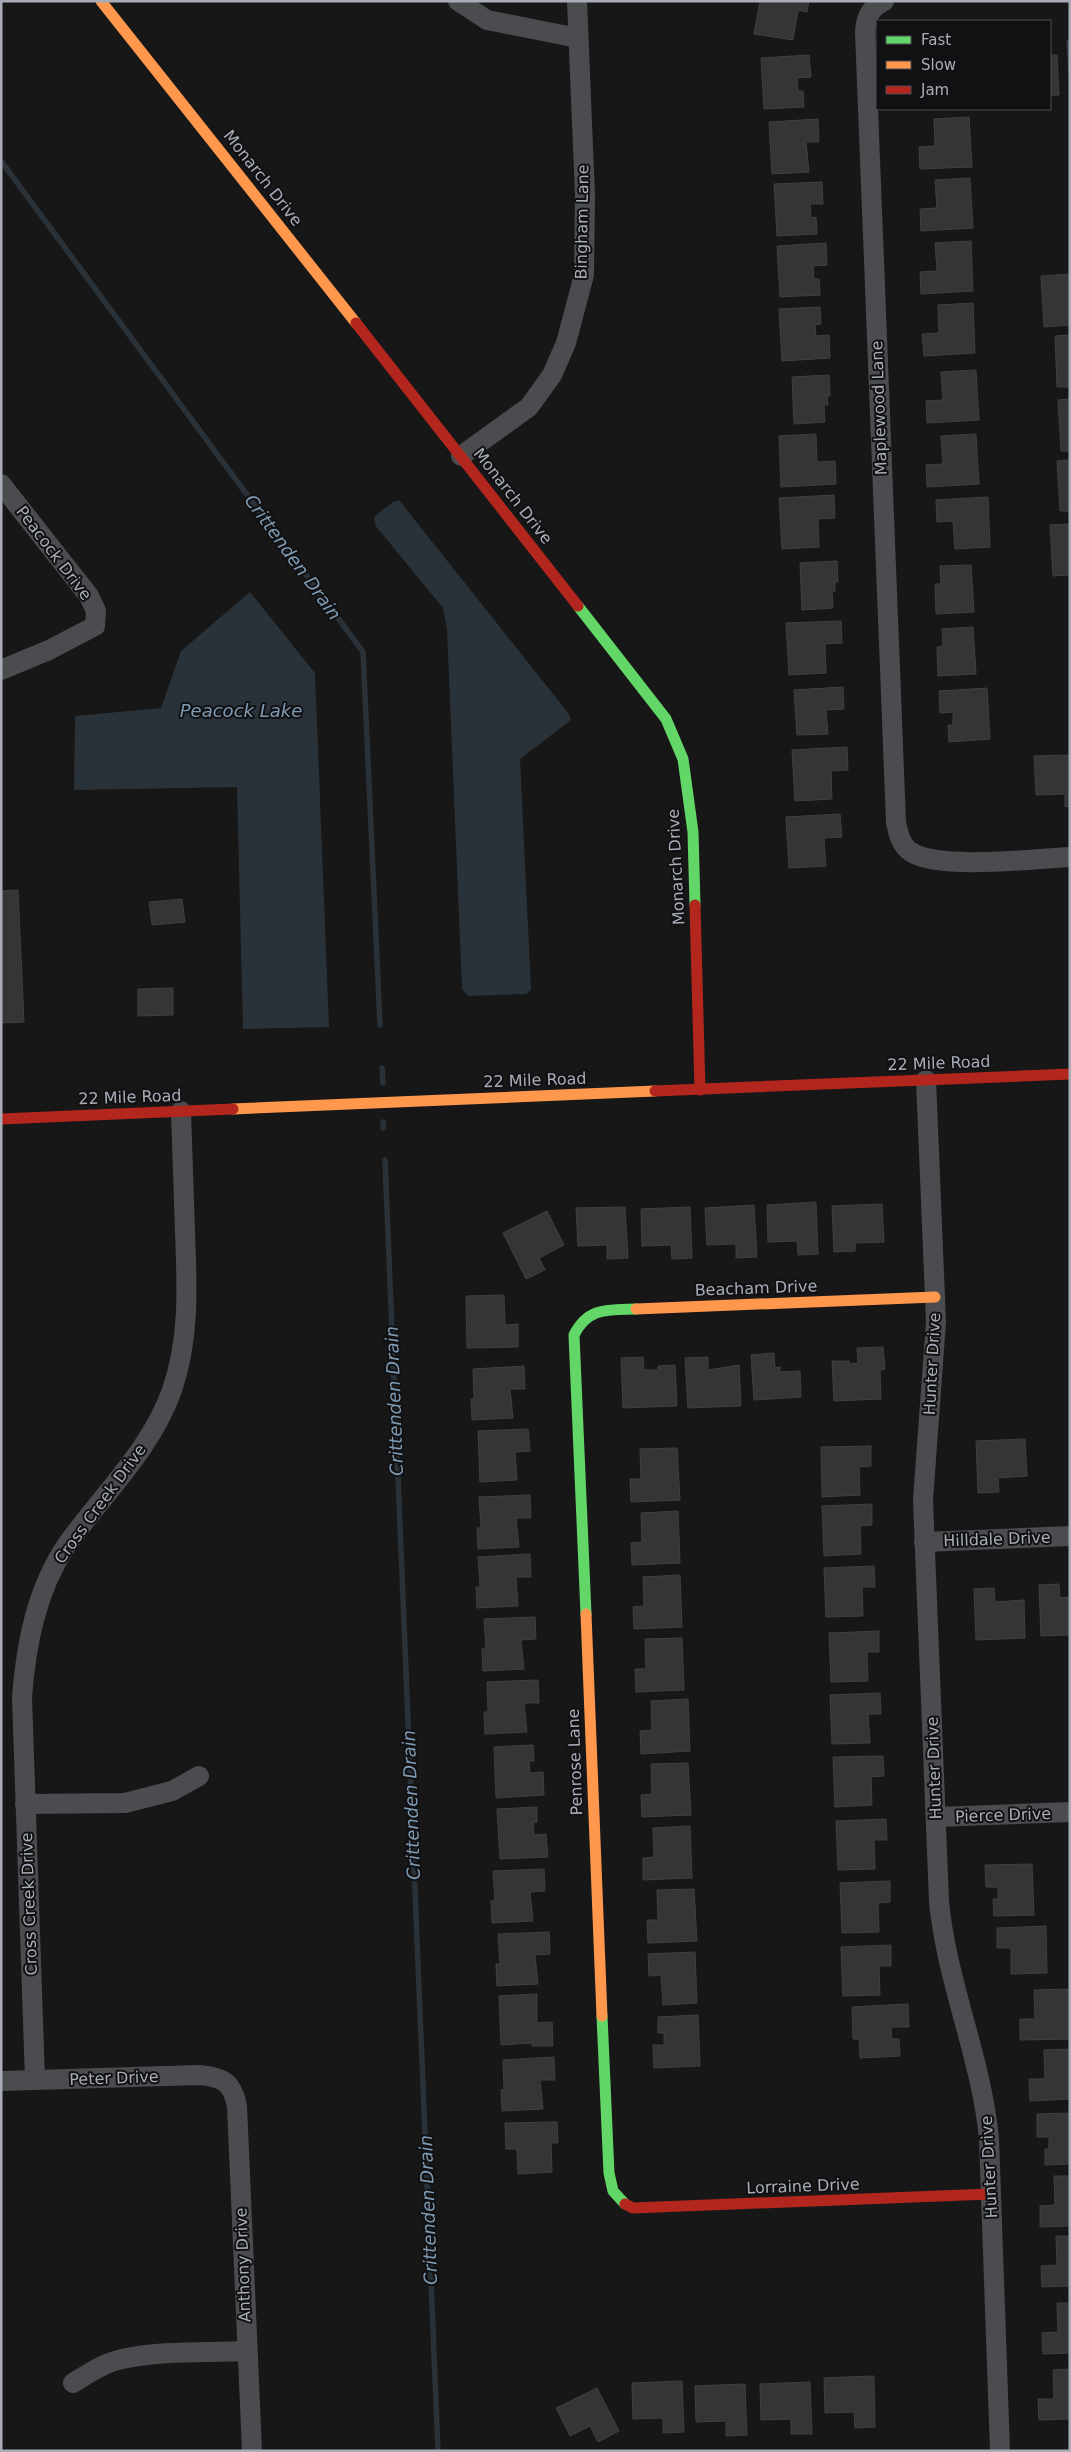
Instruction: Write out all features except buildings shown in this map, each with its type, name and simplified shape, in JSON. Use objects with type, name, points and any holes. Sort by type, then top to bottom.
[{"type":"street","name":"Monarch Drive","points":[[101,1],[461,456],[666,719],[683,759],[693,832],[700,1090]]},
{"type":"street","points":[[458,1],[487,20],[578,38]]},
{"type":"street","name":"Bingham Lane","points":[[461,456],[529,407],[552,375],[566,343],[584,274],[586,195],[577,1]]},
{"type":"street","name":"Maplewood Lane","points":[[884,1],[877,5],[866,18],[866,32],[896,822],[900,838],[909,851],[924,859],[948,862],[1070,857]]},
{"type":"street","name":"Peacock Drive","points":[[1,484],[89,596],[96,611],[95,626],[49,650],[1,670]]},
{"type":"street","name":"22 Mile Road","points":[[1,1119],[1070,1074]]},
{"type":"street","name":"Hunter Drive","points":[[926,1080],[935,1297],[934,1360],[923,1500],[942,1934],[983,2089],[989,2138],[1000,2451]]},
{"type":"street","name":"Cross Creek Drive","points":[[35,2080],[22,1697],[29,1635],[38,1605],[51,1573],[66,1547],[122,1476],[159,1419],[181,1360],[188,1297],[181,1111]]},
{"type":"street","name":"Beacham Drive","points":[[581,1320],[595,1312],[608,1310],[935,1297]]},
{"type":"street","name":"Penrose Lane","points":[[581,1320],[574,1335],[573,1347],[609,2173],[610,2187],[619,2202]]},
{"type":"street","name":"Hilldale Drive","points":[[924,1542],[1070,1536]]},
{"type":"street","points":[[26,1804],[125,1803],[172,1791],[199,1776]]},
{"type":"street","name":"Pierce Drive","points":[[936,1817],[1070,1812]]},
{"type":"street","name":"Peter Drive","points":[[1,2081],[199,2075],[212,2076],[226,2082]]},
{"type":"street","name":"Anthony Drive","points":[[226,2082],[234,2092],[237,2106],[252,2451]]},
{"type":"street","name":"Lorraine Drive","points":[[619,2202],[633,2208],[647,2208],[990,2194]]},
{"type":"street","points":[[73,2383],[95,2368],[121,2359],[247,2351]]},
{"type":"water","points":[[399,500],[569,714],[571,720],[520,759],[531,990],[526,994],[468,996],[462,989],[447,629],[443,608],[375,525],[374,517],[393,502]]},
{"type":"water","name":"Peacock Lake","points":[[250,592],[315,673],[329,1027],[243,1029],[237,787],[74,790],[75,716],[161,708],[181,651]]},
{"type":"waterway","name":"Crittenden Drain","points":[[1,161],[363,652],[380,1025]]},
{"type":"waterway","name":"Crittenden Drain","points":[[382,1068],[383,1083]]},
{"type":"waterway","name":"Crittenden Drain","points":[[383,1122],[383,1128]]},
{"type":"waterway","name":"Crittenden Drain","points":[[385,1160],[438,2451]]},
{"type":"traffic: fast","points":[[578,606],[666,719],[683,759],[693,832],[695,905]]},
{"type":"traffic: fast","points":[[586,1614],[574,1335],[586,1319],[592,1315],[608,1310],[636,1309]]},
{"type":"traffic: fast","points":[[602,2016],[609,2173],[613,2191],[625,2204]]},
{"type":"traffic: slow","points":[[101,1],[356,323]]},
{"type":"traffic: slow","points":[[233,1109],[655,1091]]},
{"type":"traffic: slow","points":[[636,1309],[935,1297]]},
{"type":"traffic: slow","points":[[586,1614],[602,2016]]},
{"type":"traffic: jam","points":[[356,323],[578,606]]},
{"type":"traffic: jam","points":[[695,905],[700,1090]]},
{"type":"traffic: jam","points":[[655,1091],[1070,1074]]},
{"type":"traffic: jam","points":[[1,1119],[233,1109]]},
{"type":"traffic: jam","points":[[625,2204],[633,2208],[990,2194]]}]
